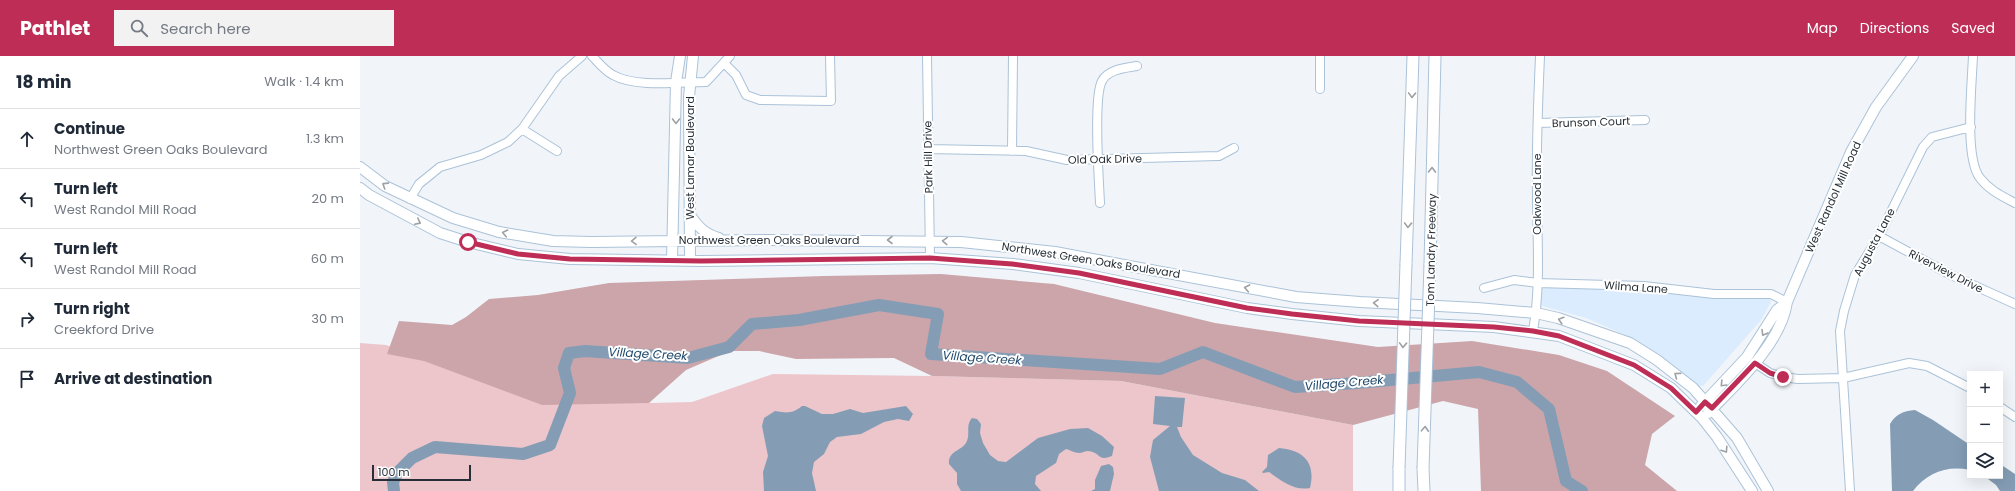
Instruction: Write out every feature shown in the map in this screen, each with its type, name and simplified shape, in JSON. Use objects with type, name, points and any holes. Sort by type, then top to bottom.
[{"type":"highway","points":[[1399,491],[1413,56]]},
{"type":"highway","name":"Tom Landry Freeway","points":[[1424,491],[1423,468],[1435,56]]},
{"type":"main road","name":"West Lamar Boulevard","points":[[672,260],[676,82],[680,56]]},
{"type":"main road","name":"West Lamar Boulevard","points":[[690,261],[690,82],[693,56]]},
{"type":"main road","name":"West Randol Mill Road","points":[[1699,415],[1755,363],[1779,326],[1785,313],[1787,302],[1824,220],[1851,152],[1876,107],[1913,56]]},
{"type":"main road","name":"Northwest Green Oaks Boulevard","points":[[360,168],[386,186],[410,199],[453,218],[519,236],[553,241],[929,241],[999,245],[1055,252],[1296,297],[1477,308],[1536,313],[1558,318],[1630,343],[1657,360],[1693,388],[1737,438],[1768,491]]},
{"type":"main road","name":"Northwest Green Oaks Boulevard","points":[[360,188],[369,196],[440,233],[518,254],[570,259],[690,261],[930,258],[1012,264],[1079,273],[1247,308],[1292,314],[1359,321],[1494,327],[1533,331],[1559,336],[1634,365],[1671,388],[1699,415],[1717,437],[1752,491]]},
{"type":"main road","points":[[649,241],[666,231],[674,214]]},
{"type":"main road","points":[[690,215],[704,232],[726,240]]},
{"type":"main road","name":"West Randol Mill Road","points":[[1709,405],[1747,357],[1777,310],[1787,302]]},
{"type":"street","points":[[410,199],[418,184],[440,167],[481,155],[508,142],[522,129],[550,85],[564,70],[582,56]]},
{"type":"street","points":[[592,56],[613,75],[637,82],[706,82],[730,56]]},
{"type":"street","points":[[724,63],[736,75],[746,95],[760,100],[831,101],[830,56]]},
{"type":"street","name":"Park Hill Drive","points":[[927,56],[930,258]]},
{"type":"street","points":[[1012,150],[1013,56]]},
{"type":"street","points":[[1320,56],[1320,89]]},
{"type":"street","name":"Oakwood Lane","points":[[1533,331],[1538,283],[1538,123],[1540,56]]},
{"type":"street","points":[[1973,56],[1971,154],[1979,177],[1992,191],[2015,203]]},
{"type":"street","points":[[1100,203],[1098,99],[1102,80],[1112,71],[1137,66]]},
{"type":"street","name":"Brunson Court","points":[[1538,123],[1645,120]]},
{"type":"street","name":"Augusta Lane","points":[[1850,491],[1840,331],[1844,311],[1855,275],[1879,236],[1923,147],[1932,136],[1971,127]]},
{"type":"street","points":[[522,129],[556,150]]},
{"type":"street","name":"Old Oak Drive","points":[[928,149],[1012,150],[1026,151],[1067,160],[1098,161],[1219,156],[1234,148]]},
{"type":"street","name":"Riverview Drive","points":[[1879,236],[1951,275],[2015,304]]},
{"type":"street","name":"Wilma Lane","points":[[1484,288],[1514,280],[1538,283],[1644,286],[1714,294],[1771,294],[1787,302]]},
{"type":"street","points":[[1755,363],[1770,373],[1783,377],[1843,378],[1909,363],[1927,366],[1967,386]]},
{"type":"street","points":[[2003,409],[2015,417]]},
{"type":"shaded area","points":[[941,274],[1054,284],[1215,323],[1378,347],[1472,341],[1559,355],[1607,371],[1675,416],[1652,434],[1645,465],[1677,491],[1481,491],[1478,409],[1443,401],[1353,425],[1121,381],[932,376],[894,358],[796,359],[759,351],[730,351],[686,370],[649,403],[542,405],[424,361],[387,354],[399,321],[452,325],[466,317],[489,299],[538,295],[609,283]]},
{"type":"shaded area","points":[[1540,286],[1768,294],[1771,302],[1761,320],[1703,386],[1698,386],[1668,361],[1626,335],[1586,318],[1539,305]]},
{"type":"shaded area","points":[[360,343],[386,345],[460,370],[649,403],[692,402],[773,374],[1121,381],[1353,425],[1353,491],[360,491]]},
{"type":"shaded area","points":[[1155,396],[1185,398],[1182,427],[1177,427],[1181,437],[1193,455],[1222,473],[1245,480],[1259,491],[1159,491],[1150,457],[1153,440],[1170,426],[1153,424]]},
{"type":"shaded area","points":[[802,406],[822,414],[833,414],[850,409],[863,413],[906,406],[913,414],[909,421],[898,419],[884,422],[861,434],[837,437],[830,442],[824,454],[814,462],[812,473],[816,491],[764,491],[763,472],[768,456],[762,426],[764,418],[775,411],[789,412]]},
{"type":"shaded area","points":[[1915,410],[1967,443],[1967,470],[1953,469],[1938,472],[1925,479],[1913,491],[1892,491],[1890,424],[1900,414]]},
{"type":"shaded area","points":[[972,418],[977,419],[981,424],[980,433],[983,443],[990,455],[998,461],[1006,462],[1038,438],[1070,429],[1088,428],[1102,436],[1114,447],[1112,456],[1104,458],[1088,451],[1077,453],[1066,449],[1059,454],[1056,463],[1036,476],[1035,484],[1041,491],[961,491],[957,484],[957,473],[949,464],[949,460],[953,454],[966,443],[969,424]]},
{"type":"shaded area","points":[[1279,448],[1288,449],[1306,459],[1311,471],[1310,488],[1304,489],[1293,487],[1269,472],[1262,472],[1267,467],[1268,455]]},
{"type":"shaded area","points":[[1109,464],[1113,467],[1114,474],[1110,491],[1091,491],[1095,489],[1095,480],[1101,466]]},
{"type":"shaded area","points":[[2003,466],[2015,474],[2015,491],[2000,491],[1996,485],[1988,479],[2003,479]]},
{"type":"waterway","name":"Village Creek","points":[[394,491],[393,482],[398,472],[412,458],[435,447],[523,454],[550,445],[570,393],[564,368],[569,353],[585,351],[688,358],[729,347],[752,324],[799,320],[879,305],[938,314],[931,354],[1160,369],[1203,352],[1295,387],[1479,372],[1517,382],[1549,409],[1566,481],[1582,491]]},
{"type":"route","points":[[468,242],[518,254],[570,259],[701,261],[930,258],[1012,264],[1079,273],[1247,308],[1292,314],[1359,321],[1494,327],[1533,331],[1559,336],[1589,346],[1634,365],[1671,388],[1696,412],[1705,402],[1712,408],[1755,363],[1770,373],[1783,377]]}]
